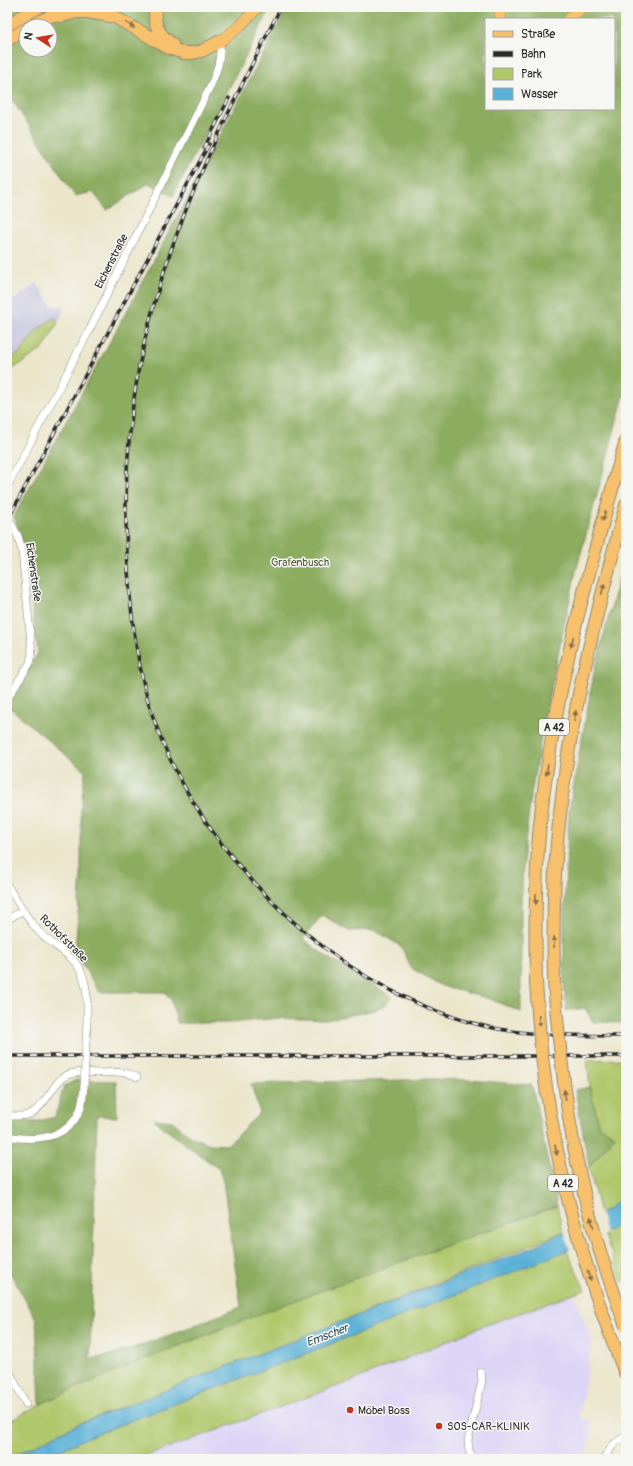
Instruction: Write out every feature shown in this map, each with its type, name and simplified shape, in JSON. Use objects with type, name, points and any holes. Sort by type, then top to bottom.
[{"type":"highway","points":[[7,25],[39,7]]},
{"type":"highway","points":[[46,18],[68,7]]},
{"type":"highway","points":[[156,7],[155,20],[159,32],[165,39],[176,46],[193,49],[220,41]]},
{"type":"highway","points":[[51,15],[62,16],[77,12],[88,12],[115,17],[169,48],[184,52],[193,53],[202,51],[220,41]]},
{"type":"highway","points":[[7,40],[18,34]]},
{"type":"highway","name":"A 42","points":[[626,440],[582,596],[550,749],[539,834],[535,937],[536,982],[542,1064],[554,1141],[564,1188],[593,1290],[626,1375]]},
{"type":"highway","name":"A 42","points":[[626,505],[586,658],[568,752],[558,834],[554,887],[554,981],[564,1090],[581,1182],[611,1285],[626,1326]]},
{"type":"main road","points":[[220,41],[239,27],[258,7]]},
{"type":"main road","points":[[499,7],[501,18]]},
{"type":"main road","points":[[564,18],[569,7]]},
{"type":"main road","points":[[570,18],[582,7]]},
{"type":"street","name":"Eichenstraße","points":[[7,487],[90,330],[211,85],[219,66],[221,54],[220,41]]},
{"type":"street","name":"Eichenstraße","points":[[7,516],[18,536],[22,551],[32,653],[30,663],[7,699]]},
{"type":"street","name":"Rothofstraße","points":[[7,885],[40,933],[73,960],[82,972],[87,989],[84,1086],[79,1112],[73,1122],[65,1130],[58,1134],[41,1138],[7,1136]]},
{"type":"street","points":[[7,920],[24,910]]},
{"type":"street","points":[[7,1114],[23,1117],[32,1114],[40,1108],[60,1080],[70,1074],[115,1072],[128,1073],[137,1077]]},
{"type":"street","points":[[7,1367],[26,1404]]},
{"type":"street","points":[[473,1459],[469,1451],[468,1440],[482,1381],[482,1372]]},
{"type":"street","points":[[603,1459],[614,1444],[626,1436]]},
{"type":"shaded area","points":[[37,283],[52,306],[63,307],[62,314],[44,348],[7,373],[7,302],[8,304]]},
{"type":"shaded area","points":[[574,1294],[592,1342],[579,1418],[593,1421],[586,1459],[149,1459],[151,1454],[483,1326]]},
{"type":"green space","points":[[7,7],[271,7],[173,196],[149,183],[107,210],[93,192],[75,196],[7,92]]},
{"type":"green space","name":"Grafenbusch","points":[[288,7],[626,7],[626,388],[576,571],[543,724],[531,795],[524,852],[521,902],[521,1012],[490,999],[442,986],[411,968],[401,946],[374,930],[349,931],[322,915],[303,939],[327,957],[392,997],[385,1006],[375,1010],[326,1020],[278,1018],[230,1023],[177,1023],[171,999],[165,992],[99,992],[75,952],[81,876],[81,809],[85,771],[8,706],[38,653],[25,549],[14,516],[134,298]]},
{"type":"green space","points":[[55,317],[58,322],[44,348],[7,373],[7,361],[23,351],[22,349],[39,328]]},
{"type":"green space","points":[[626,553],[626,1023],[593,1022],[585,1008],[566,1011],[564,981],[564,912],[569,810],[595,667]]},
{"type":"green space","points":[[626,1059],[626,1195],[600,1214],[589,1167],[615,1135],[599,1127],[590,1087],[587,1060]]},
{"type":"green space","points":[[430,1079],[469,1080],[532,1085],[557,1206],[296,1300],[167,1350],[40,1404],[36,1319],[7,1267],[7,1121],[35,1122],[55,1117],[64,1086],[76,1080],[116,1081],[117,1117],[97,1116],[90,1358],[99,1358],[138,1346],[241,1307],[223,1181],[219,1169],[157,1123],[155,1119],[172,1121],[192,1137],[210,1144],[227,1145],[260,1113],[251,1084]]},
{"type":"green space","points":[[590,1087],[599,1126],[615,1135],[589,1167],[575,1090]]},
{"type":"green space","points":[[557,1206],[563,1232],[329,1327],[74,1426],[7,1459],[7,1423],[40,1404],[89,1382],[301,1297]]},
{"type":"green space","points":[[626,1220],[626,1280],[622,1282],[604,1233]]},
{"type":"green space","points":[[567,1250],[585,1290],[483,1326],[352,1381],[138,1459],[41,1459],[88,1437],[336,1342]]},
{"type":"water","name":"Emscher","points":[[626,1195],[626,1220],[610,1230],[563,1252],[336,1342],[88,1437],[41,1459],[7,1459],[74,1426],[533,1247],[606,1211]]},
{"type":"pier","points":[[600,1212],[606,1234],[570,1251],[564,1230]]},
{"type":"railway","points":[[281,7],[237,94],[197,182],[179,227],[163,273],[150,319],[139,367],[129,442],[126,519],[128,570],[135,641],[151,711],[177,774],[213,832],[233,859],[280,909],[324,948],[345,963],[388,989],[412,1001],[435,1011],[484,1026],[501,1030],[537,1034],[626,1036]]},
{"type":"railway","points":[[204,148],[229,98]]},
{"type":"railway","points":[[7,521],[209,144]]},
{"type":"railway","points":[[7,1056],[626,1056]]},
{"type":"place","name":"Möbel Boss","points":[[350,1410]]},
{"type":"place","name":"SOS-CAR-KLINIK","points":[[439,1426]]}]
